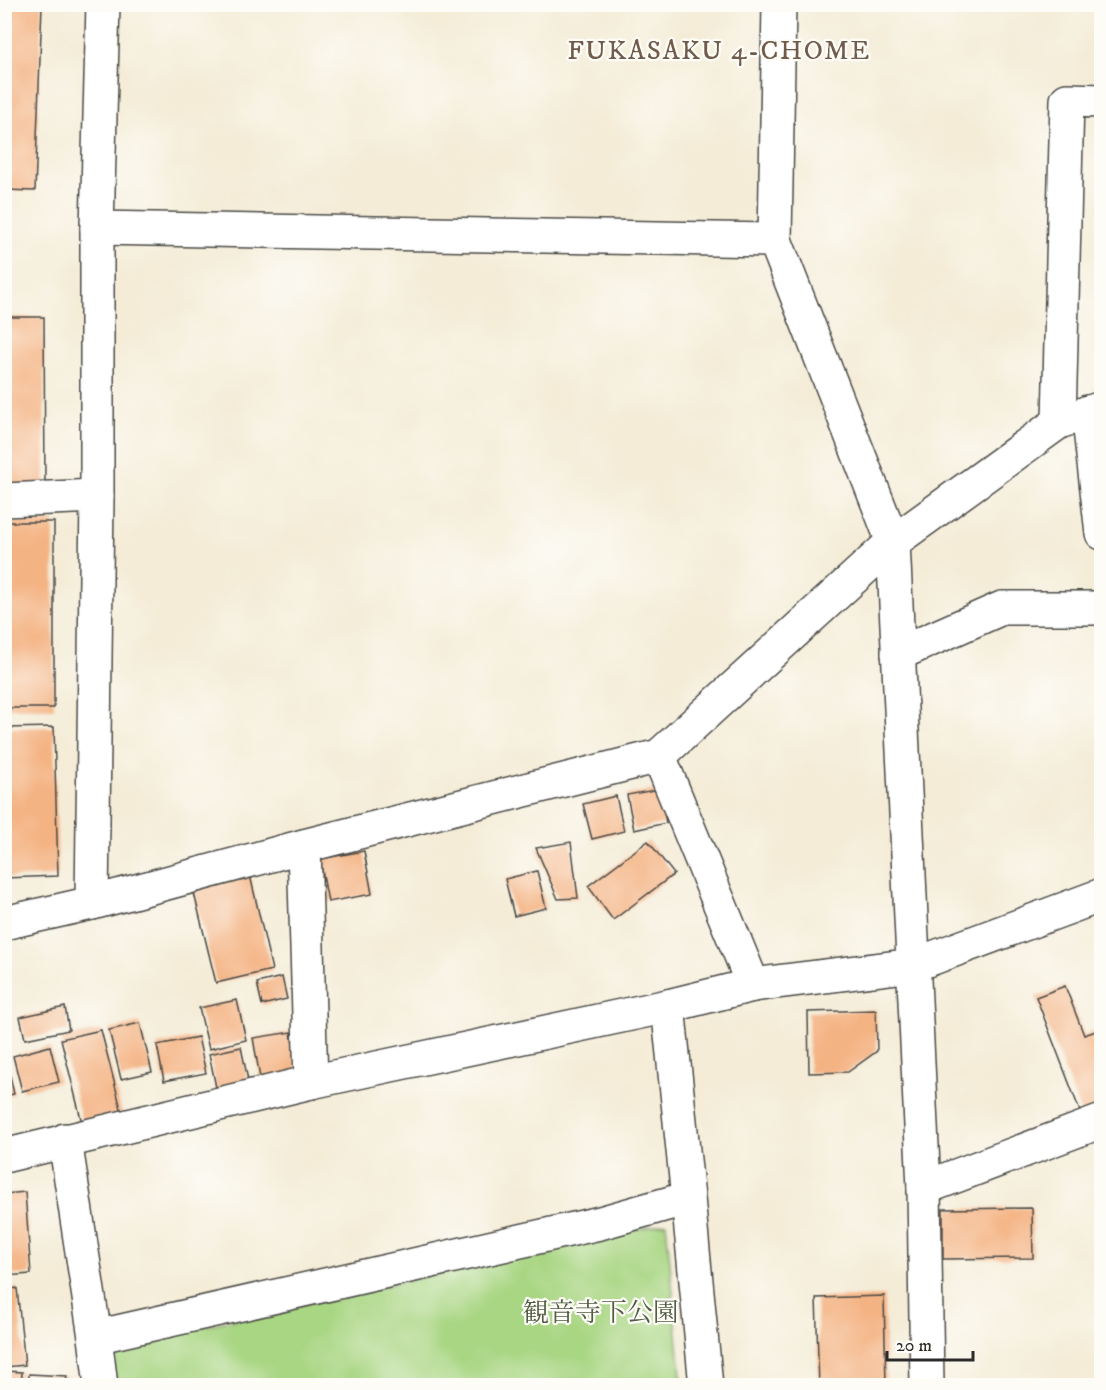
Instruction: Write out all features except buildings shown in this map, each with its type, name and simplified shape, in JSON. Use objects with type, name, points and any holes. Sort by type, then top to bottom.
[{"type":"street","points":[[92,903],[97,496],[97,228],[103,4]]},
{"type":"street","points":[[779,4],[775,240],[894,542],[924,1188],[927,1386]]},
{"type":"street","points":[[1101,101],[1067,100],[1083,414],[1101,533]]},
{"type":"street","points":[[97,228],[775,240]]},
{"type":"street","points":[[4,923],[92,903],[304,846],[659,756],[894,542],[1083,414]]},
{"type":"street","points":[[4,500],[97,496]]},
{"type":"street","points":[[898,654],[1002,608],[1101,608]]},
{"type":"street","points":[[659,756],[753,986]]},
{"type":"street","points":[[304,846],[311,1082]]},
{"type":"street","points":[[4,1155],[311,1082],[753,986],[914,965],[1101,895]]},
{"type":"street","points":[[668,1006],[706,1386]]},
{"type":"street","points":[[924,1188],[1101,1121]]},
{"type":"street","points":[[66,1140],[101,1386]]},
{"type":"street","points":[[95,1337],[600,1223],[688,1198]]},
{"type":"green space","name":"観音寺下公園","points":[[666,1223],[682,1385],[115,1385],[111,1347]]},
{"type":"district","name":"FUKASAKU 4-CHOME","points":[[719,51]]}]
